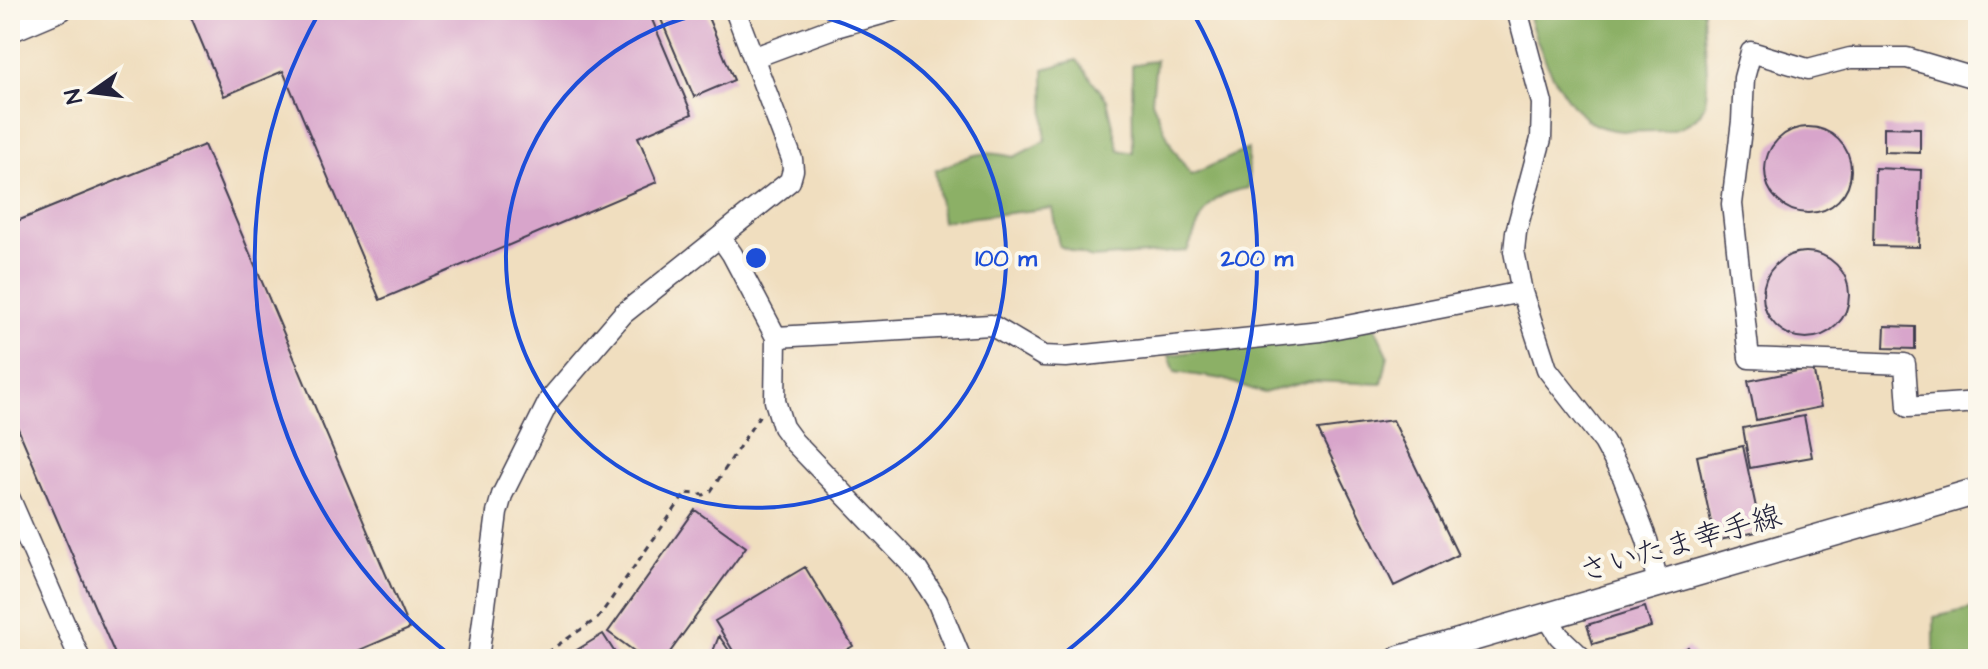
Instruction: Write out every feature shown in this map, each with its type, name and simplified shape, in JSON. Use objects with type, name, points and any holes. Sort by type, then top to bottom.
[{"type":"main road","name":"さいたま幸手線","points":[[1400,659],[1978,491]]},
{"type":"street","points":[[10,32],[62,10]]},
{"type":"street","points":[[478,659],[497,513],[502,495],[550,399],[623,314],[790,181],[792,159],[735,10]]},
{"type":"street","points":[[755,57],[836,27],[896,10]]},
{"type":"street","points":[[1517,10],[1542,103],[1541,139],[1516,232],[1514,251],[1522,292],[1547,369],[1604,442],[1623,477],[1647,540],[1658,582]]},
{"type":"street","points":[[1978,79],[1907,58],[1850,58],[1808,69],[1751,52],[1744,78],[1732,204],[1749,358],[1905,364],[1908,407],[1978,402]]},
{"type":"street","points":[[721,238],[776,337],[775,401],[783,427],[918,571],[937,601],[961,659]]},
{"type":"street","points":[[776,337],[991,325],[1043,356],[1066,357],[1321,331],[1522,292]]},
{"type":"street","points":[[10,499],[80,659]]},
{"type":"street","points":[[1546,615],[1559,636],[1583,659]]},
{"type":"path","points":[[537,659],[598,618],[686,493],[704,495],[711,491],[767,403],[775,401]]},
{"type":"green space","points":[[1527,10],[1703,10],[1707,88],[1700,114],[1683,126],[1662,131],[1619,130],[1592,123],[1575,108],[1557,83],[1542,53]]},
{"type":"green space","points":[[1077,60],[1107,100],[1119,150],[1133,153],[1132,65],[1156,60],[1152,101],[1172,147],[1191,175],[1248,149],[1249,188],[1223,195],[1214,201],[1202,217],[1187,251],[1092,258],[1059,246],[1052,208],[942,221],[935,171],[982,154],[1014,157],[1045,141],[1044,69]]},
{"type":"green space","points":[[1375,327],[1388,355],[1382,384],[1310,381],[1263,393],[1223,379],[1175,372],[1169,355]]},
{"type":"green space","points":[[1978,607],[1978,659],[1931,659],[1934,657],[1934,617]]},
{"type":"building","points":[[208,10],[648,10],[692,114],[638,137],[657,182],[380,300],[283,71],[224,96],[191,17]]},
{"type":"building","points":[[657,10],[705,10],[734,80],[694,97]]},
{"type":"building","points":[[1808,127],[1824,131],[1838,140],[1847,154],[1851,170],[1847,186],[1838,200],[1824,209],[1808,213],[1792,209],[1778,200],[1769,186],[1765,170],[1769,154],[1778,140],[1792,131]]},
{"type":"building","points":[[1884,127],[1920,128],[1920,153],[1884,152]]},
{"type":"building","points":[[204,145],[409,629],[339,659],[117,659],[10,410],[10,224]]},
{"type":"building","points":[[1875,168],[1921,170],[1919,247],[1873,246]]},
{"type":"building","points":[[1806,252],[1830,259],[1842,271],[1849,295],[1842,319],[1830,331],[1806,338],[1782,331],[1770,319],[1763,295],[1770,271],[1782,259]]},
{"type":"building","points":[[1885,326],[1915,327],[1915,349],[1884,348]]},
{"type":"building","points":[[1813,368],[1821,407],[1756,420],[1748,381]]},
{"type":"building","points":[[1804,416],[1812,457],[1750,468],[1743,428]]},
{"type":"building","points":[[1393,420],[1458,555],[1394,586],[1318,430]]},
{"type":"building","points":[[1743,446],[1761,531],[1715,541],[1697,456]]},
{"type":"building","points":[[695,510],[746,547],[665,659],[645,659],[608,632]]},
{"type":"building","points":[[805,567],[853,646],[831,659],[738,659],[715,621]]},
{"type":"building","points":[[1645,607],[1651,627],[1593,644],[1587,625]]},
{"type":"building","points":[[603,634],[619,659],[562,659]]},
{"type":"building","points":[[719,636],[735,659],[710,659]]},
{"type":"building","points":[[1688,647],[1696,657],[1673,659]]}]
